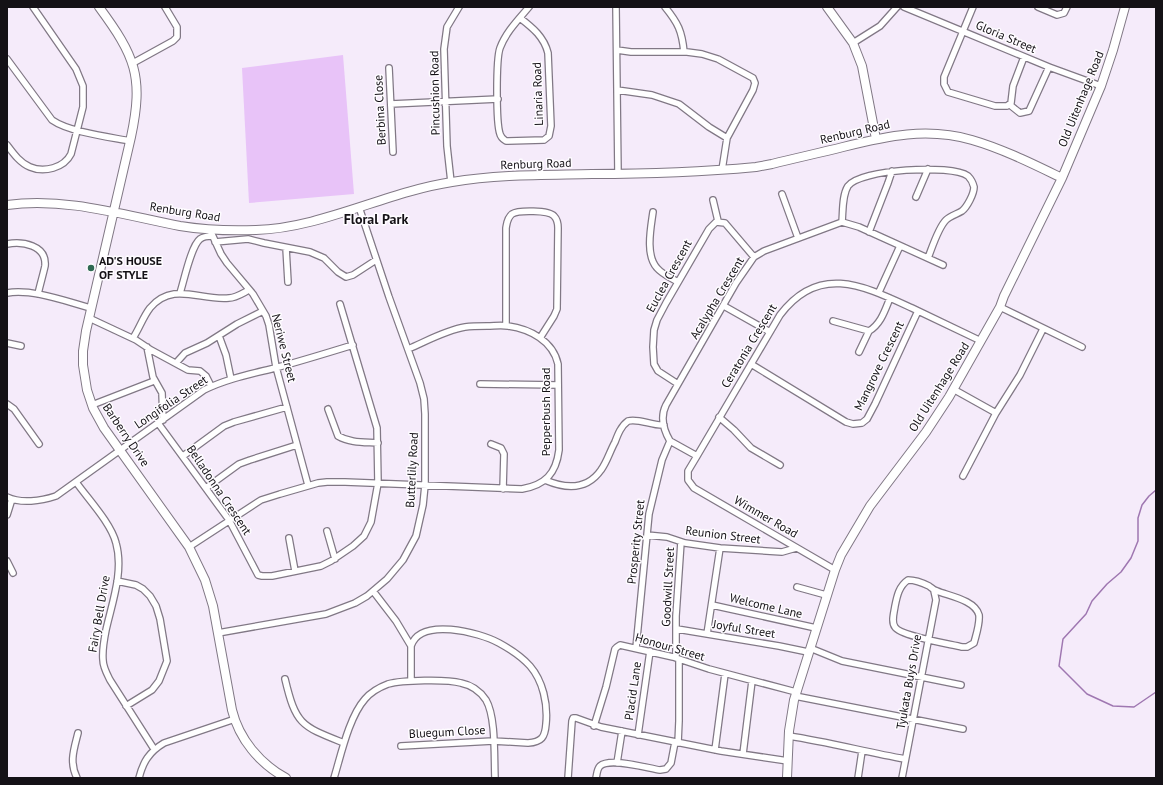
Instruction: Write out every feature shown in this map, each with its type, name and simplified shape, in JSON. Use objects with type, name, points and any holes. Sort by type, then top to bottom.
[{"type":"street","points":[[7,145],[17,158],[30,167],[52,168],[64,164],[71,154],[83,107],[83,86],[76,69],[33,7]]},
{"type":"street","name":"Barberry Drive","points":[[99,7],[121,38],[133,63],[138,98],[136,114],[115,212],[91,308],[84,345],[83,365],[87,390],[92,405],[104,428],[189,547],[205,580],[213,606],[235,719],[248,744],[256,755],[272,769],[286,778]]},
{"type":"street","points":[[133,63],[173,41],[177,37],[177,27],[165,7]]},
{"type":"street","name":"Pincushion Road","points":[[451,182],[447,146],[444,49],[449,22],[459,7]]},
{"type":"street","points":[[391,104],[498,99],[498,59],[500,48],[506,36],[528,7]]},
{"type":"street","points":[[616,7],[618,174]]},
{"type":"street","points":[[665,7],[677,21],[681,29],[684,52]]},
{"type":"street","points":[[827,7],[853,43],[862,66],[876,139]]},
{"type":"street","points":[[853,43],[880,26],[897,7]]},
{"type":"street","name":"Gloria Street","points":[[904,7],[1024,57],[1101,86]]},
{"type":"street","points":[[973,7],[964,32],[945,74],[944,81],[946,89],[950,93],[994,106],[1004,107],[1010,105]]},
{"type":"street","points":[[1038,7],[1060,15],[1064,14],[1067,7]]},
{"type":"street","name":"Old Uitenhage Road","points":[[787,778],[791,715],[809,650],[835,570],[845,548],[870,506],[926,432],[954,389],[1000,307],[1062,178],[1101,86],[1114,50],[1125,7]]},
{"type":"street","name":"Linaria Road","points":[[498,99],[500,132],[502,138],[506,141],[544,140],[549,136],[551,130],[548,53],[540,35],[520,18]]},
{"type":"street","points":[[617,50],[631,52],[684,52],[702,54],[714,57],[748,75],[754,80],[755,85],[753,90],[726,138],[722,170]]},
{"type":"street","points":[[1010,105],[1014,82],[1024,57]]},
{"type":"street","points":[[7,59],[52,120],[58,124],[77,130],[130,141]]},
{"type":"street","points":[[1010,105],[1020,113],[1029,111],[1049,67]]},
{"type":"street","name":"Berbina Close","points":[[389,68],[393,152]]},
{"type":"street","points":[[617,90],[652,94],[679,104],[726,138]]},
{"type":"street","name":"Renburg Road","points":[[7,205],[44,203],[79,205],[181,226],[212,236],[279,228],[310,222],[408,191],[451,182],[528,175],[618,174],[722,170],[772,164],[876,139],[915,133],[958,136],[998,149],[1062,178]]},
{"type":"street","points":[[928,258],[945,222],[964,209],[974,186],[969,177],[964,174],[928,169],[916,169],[892,171],[861,179],[849,185],[845,195],[842,222],[869,232],[943,266]]},
{"type":"street","points":[[916,197],[928,169]]},
{"type":"street","points":[[869,232],[892,171]]},
{"type":"street","points":[[782,194],[798,238]]},
{"type":"street","points":[[713,200],[718,221],[729,226],[754,257]]},
{"type":"street","name":"Butterlily Road","points":[[218,633],[326,614],[355,603],[374,591],[399,565],[412,544],[418,527],[423,506],[425,485],[426,414],[420,383],[388,297],[359,206]]},
{"type":"street","points":[[506,326],[507,220],[516,212],[548,212],[556,218],[558,228],[557,302],[554,316],[540,338]]},
{"type":"street","points":[[653,212],[650,240],[652,261],[658,269],[678,282]]},
{"type":"street","name":"Euclea Crescent","points":[[678,384],[661,374],[656,368],[653,360],[654,330],[657,320],[709,229],[718,221]]},
{"type":"street","name":"Acalypha Crescent","points":[[670,441],[662,418],[663,410],[736,283],[754,257],[768,249],[842,222]]},
{"type":"street","points":[[180,293],[192,252],[197,242],[203,237],[212,236],[248,239],[264,244],[319,255],[346,277],[353,276],[376,260]]},
{"type":"street","name":"Neriwe Street","points":[[212,236],[227,263],[249,290],[263,312],[269,326],[276,367],[308,485]]},
{"type":"street","points":[[7,244],[31,244],[42,254],[45,265],[38,294]]},
{"type":"street","points":[[879,292],[900,246]]},
{"type":"street","points":[[286,248],[288,282]]},
{"type":"street","name":"Ceratonia Crescent","points":[[688,480],[688,471],[787,305],[802,293],[815,286],[827,284],[848,284],[879,292],[981,341]]},
{"type":"street","points":[[133,338],[149,309],[163,297],[180,293],[210,298],[229,298],[249,290]]},
{"type":"street","points":[[7,293],[23,292],[38,294],[91,308]]},
{"type":"street","points":[[859,352],[869,331],[875,328],[890,298]]},
{"type":"street","name":"Belladonna Crescent","points":[[160,421],[229,520],[258,575],[272,576],[322,566],[335,559],[354,546],[364,536],[371,522],[378,483],[377,428],[340,304]]},
{"type":"street","points":[[724,306],[770,332]]},
{"type":"street","points":[[1000,307],[1043,329],[1082,346]]},
{"type":"street","name":"Mangrove Crescent","points":[[751,364],[846,422],[853,424],[862,423],[875,404],[918,311]]},
{"type":"street","points":[[176,363],[185,353],[207,343],[237,324],[263,312]]},
{"type":"street","points":[[89,318],[133,338],[190,370],[202,372],[211,386]]},
{"type":"street","points":[[833,321],[869,331]]},
{"type":"street","name":"Pepperbush Road","points":[[189,547],[261,500],[308,485],[327,482],[530,488],[545,480],[555,469],[558,461],[559,450],[558,364],[557,358],[550,346],[540,338],[519,328],[506,326],[465,327],[408,349]]},
{"type":"street","points":[[962,476],[996,413],[1020,375],[1043,329]]},
{"type":"street","points":[[219,336],[226,355],[231,379]]},
{"type":"street","points":[[7,343],[21,346]]},
{"type":"street","name":"Longifolia Street","points":[[9,498],[26,501],[47,499],[56,496],[211,386],[353,345]]},
{"type":"street","points":[[147,347],[154,381],[162,393],[160,421]]},
{"type":"street","points":[[92,405],[154,381]]},
{"type":"street","points":[[480,384],[558,385]]},
{"type":"street","points":[[954,389],[996,413]]},
{"type":"street","points":[[7,404],[14,409],[39,444]]},
{"type":"street","points":[[183,456],[224,426],[287,407]]},
{"type":"street","points":[[328,408],[338,436],[343,439],[378,443]]},
{"type":"street","points":[[719,417],[751,448],[780,465]]},
{"type":"street","points":[[545,480],[555,484],[574,486],[585,483],[601,471],[621,427],[628,421],[637,420],[654,425],[664,425]]},
{"type":"street","points":[[670,441],[697,456]]},
{"type":"street","name":"Prosperity Street","points":[[636,648],[649,514],[662,460],[670,441]]},
{"type":"street","points":[[491,444],[502,448],[504,454],[503,488]]},
{"type":"street","points":[[206,488],[239,464],[298,446]]},
{"type":"street","name":"Wimmer Road","points":[[688,480],[694,488],[835,570]]},
{"type":"street","name":"Fairy Bell Drive","points":[[76,482],[109,527],[115,539],[118,552],[117,581],[103,645],[103,660],[110,680],[154,749]]},
{"type":"street","points":[[7,515],[9,498]]},
{"type":"street","points":[[327,531],[335,559]]},
{"type":"street","name":"Reunion Street","points":[[647,535],[667,537],[681,542],[720,548],[782,552],[796,548]]},
{"type":"street","points":[[288,538],[295,571]]},
{"type":"street","name":"Goodwill Street","points":[[617,762],[663,770],[671,763],[679,720],[676,616],[681,542]]},
{"type":"street","points":[[707,634],[720,548]]},
{"type":"street","points":[[7,561],[13,574]]},
{"type":"street","points":[[908,580],[913,580],[928,586],[934,591],[955,597],[972,605],[979,615],[979,622],[974,643],[967,647],[900,632],[896,629],[893,621],[894,612],[901,586],[908,580]]},
{"type":"street","points":[[117,581],[136,585],[150,596],[156,606],[160,619],[167,661],[159,681],[152,690],[126,706]]},
{"type":"street","points":[[797,587],[826,595]]},
{"type":"street","points":[[374,591],[396,621],[411,646],[411,681]]},
{"type":"street","name":"Tyukata Buys Drive","points":[[902,778],[936,600],[934,591]]},
{"type":"street","name":"Welcome Lane","points":[[712,605],[816,628]]},
{"type":"street","name":"Bluegum Close","points":[[402,746],[493,741],[534,742],[542,738],[544,735],[546,711],[544,693],[538,678],[531,667],[516,653],[498,642],[478,634],[458,630],[432,629],[424,631],[412,640],[411,646]]},
{"type":"street","name":"Joyful Street","points":[[677,629],[809,650],[834,657],[842,661],[961,685]]},
{"type":"street","name":"Honour Street","points":[[594,726],[606,687],[615,649],[620,645],[677,658],[725,674],[796,694],[913,720],[964,729]]},
{"type":"street","name":"Placid Lane","points":[[638,735],[650,651]]},
{"type":"street","points":[[715,750],[725,674]]},
{"type":"street","points":[[284,679],[291,705],[300,720],[316,732],[344,743]]},
{"type":"street","points":[[334,778],[344,743],[355,714],[361,703],[367,697],[376,690],[389,684],[411,681],[450,681],[461,682],[472,687],[485,699],[491,713],[495,778]]},
{"type":"street","points":[[743,754],[752,681]]},
{"type":"street","points":[[568,778],[572,719],[577,718],[594,726],[622,732],[715,750],[788,761]]},
{"type":"street","points":[[139,778],[142,768],[154,749],[164,743],[235,719]]},
{"type":"street","points":[[77,778],[72,760],[78,732]]},
{"type":"street","points":[[596,778],[597,770],[600,766],[617,762],[622,732]]},
{"type":"street","points":[[789,736],[905,760]]},
{"type":"street","points":[[858,778],[862,751]]},
{"type":"shaded area","points":[[343,55],[354,194],[249,203],[242,68]]},
{"type":"waterway","points":[[1156,490],[1142,505],[1138,518],[1138,541],[1131,558],[1121,572],[1107,584],[1092,601],[1086,614],[1063,639],[1059,666],[1087,694],[1113,706],[1134,707],[1156,692]]},
{"type":"place","name":"AD'S HOUSE OF STYLE","points":[[91,268]]},
{"type":"district","name":"Floral Park","points":[[376,219]]}]
